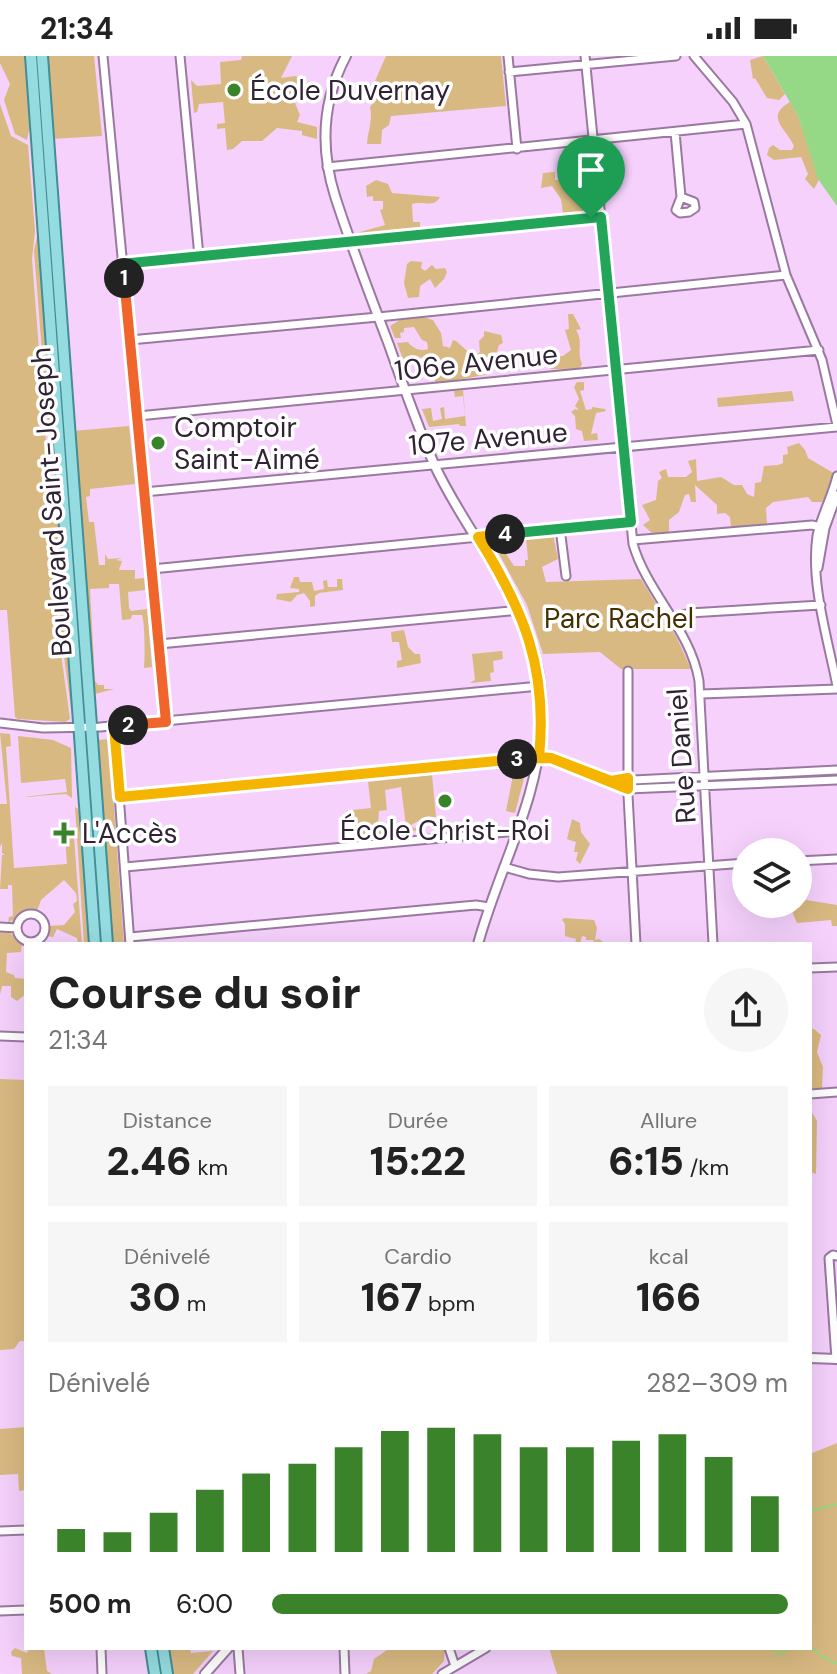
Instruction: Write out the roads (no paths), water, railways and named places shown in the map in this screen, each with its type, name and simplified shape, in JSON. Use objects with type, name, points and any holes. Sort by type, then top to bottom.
[{"type":"main road","name":"Boulevard Saint-Joseph","points":[[31,56],[85,728],[107,942]]},
{"type":"main road","name":"Boulevard Saint-Joseph","points":[[42,56],[85,728],[95,942]]},
{"type":"main road","points":[[151,1650],[155,1674]]},
{"type":"main road","points":[[163,1650],[167,1674]]},
{"type":"street","points":[[103,56],[166,722]]},
{"type":"street","points":[[180,56],[199,256]]},
{"type":"street","points":[[346,56],[331,91],[327,111],[324,139],[327,167],[378,317],[435,465],[520,610],[536,661],[540,686],[542,720],[539,757],[531,792],[479,942]]},
{"type":"street","points":[[508,56],[517,149]]},
{"type":"street","points":[[509,72],[585,60],[676,56]]},
{"type":"street","points":[[694,56],[731,99],[746,124],[786,275],[819,350],[837,426]]},
{"type":"street","name":"Rue Daniel","points":[[585,60],[633,540],[651,584],[693,658],[701,694],[713,942]]},
{"type":"street","points":[[327,167],[746,124]]},
{"type":"street","points":[[675,132],[681,197]]},
{"type":"street","points":[[123,264],[601,217]]},
{"type":"street","points":[[130,340],[786,275]]},
{"type":"street","name":"106e Avenue","points":[[138,416],[819,350]]},
{"type":"street","name":"107e Avenue","points":[[144,492],[837,426]]},
{"type":"street","points":[[701,694],[837,687],[815,561],[837,476]]},
{"type":"street","points":[[822,527],[837,495]]},
{"type":"street","points":[[152,569],[631,522]]},
{"type":"street","points":[[633,540],[822,527]]},
{"type":"street","points":[[560,528],[566,576]]},
{"type":"street","points":[[671,618],[690,613],[821,605]]},
{"type":"street","points":[[159,644],[520,610]]},
{"type":"street","points":[[628,671],[628,789],[636,942]]},
{"type":"street","points":[[0,723],[85,728],[540,686]]},
{"type":"street","points":[[114,726],[130,941],[476,905],[489,907]]},
{"type":"street","points":[[120,797],[539,757],[551,758],[628,789],[837,780]]},
{"type":"street","points":[[611,781],[837,770]]},
{"type":"street","points":[[125,867],[519,831]]},
{"type":"street","points":[[812,860],[837,859]]},
{"type":"street","points":[[504,867],[548,877],[732,864]]},
{"type":"street","points":[[0,927],[17,928]]},
{"type":"street","points":[[812,968],[837,967]]},
{"type":"street","points":[[0,1036],[24,1037]]},
{"type":"street","points":[[812,1094],[837,1092]]},
{"type":"street","points":[[812,1358],[836,1359],[829,1258],[837,1256]]},
{"type":"street","points":[[0,1531],[24,1530]]},
{"type":"street","points":[[0,1611],[24,1610]]},
{"type":"street","points":[[101,1650],[102,1674]]},
{"type":"street","points":[[205,1674],[226,1650]]},
{"type":"street","points":[[238,1650],[240,1674]]},
{"type":"street","points":[[344,1650],[345,1674]]},
{"type":"street","points":[[449,1650],[455,1666]]},
{"type":"street","points":[[442,1674],[483,1650]]},
{"type":"waterway","points":[[812,1510],[837,1504]]},
{"type":"waterway","points":[[812,1649],[837,1663]]},
{"type":"waterway","points":[[774,1650],[779,1655],[788,1650]]},
{"type":"place","name":"École Duvernay","points":[[234,90]]},
{"type":"place","name":"Comptoir Saint-Aimé","points":[[158,443]]},
{"type":"place","name":"École Christ-Roi","points":[[445,801]]},
{"type":"place","name":"L'Accès","points":[[64,833]]},
{"type":"park label","name":"Parc Rachel","points":[[619,618]]}]
